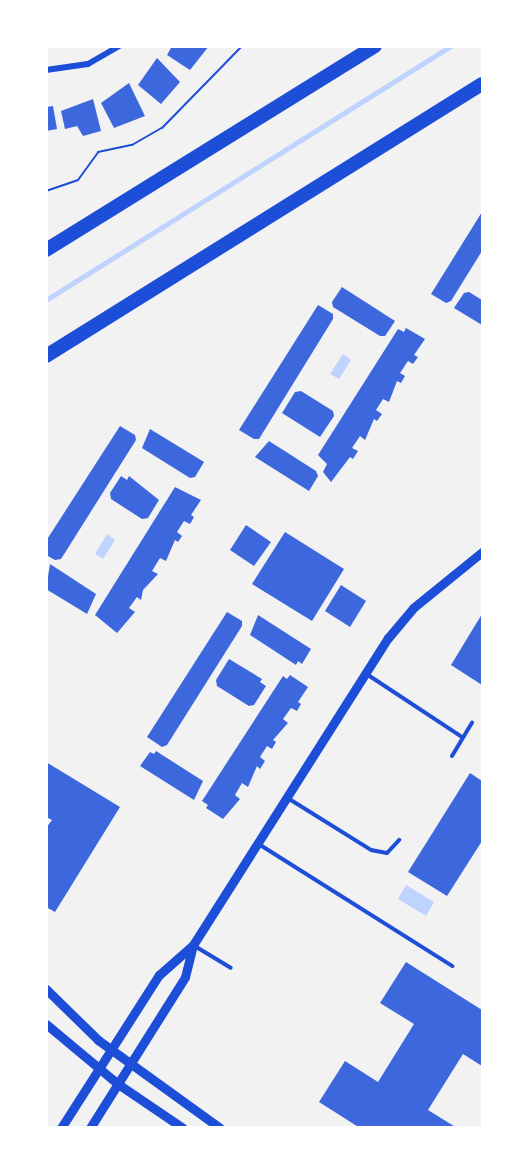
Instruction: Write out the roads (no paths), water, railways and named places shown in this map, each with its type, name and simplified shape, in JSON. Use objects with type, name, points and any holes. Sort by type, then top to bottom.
[{"type":"highway","points":[[46,249],[375,46]]},
{"type":"highway","points":[[46,356],[483,84]]},
{"type":"street","points":[[46,70],[88,64],[119,46]]},
{"type":"street","points":[[61,1128],[159,975],[193,945],[364,672],[413,608],[483,552]]},
{"type":"street","points":[[90,1128],[185,977],[193,945]]},
{"type":"street","points":[[46,989],[69,1015],[110,1050],[220,1128]]},
{"type":"street","points":[[46,1024],[118,1083],[183,1128]]},
{"type":"lane","points":[[364,672],[462,737]]},
{"type":"lane","points":[[452,756],[472,723]]},
{"type":"lane","points":[[286,797],[371,850],[387,853],[399,840]]},
{"type":"lane","points":[[257,843],[452,966]]},
{"type":"lane","points":[[193,945],[231,968]]},
{"type":"water","points":[[343,354],[351,360],[339,379],[330,374]]},
{"type":"water","points":[[107,534],[115,540],[103,559],[95,554]]},
{"type":"water","points":[[406,885],[434,902],[426,916],[398,899]]},
{"type":"waterway","points":[[46,300],[451,46]]}]
